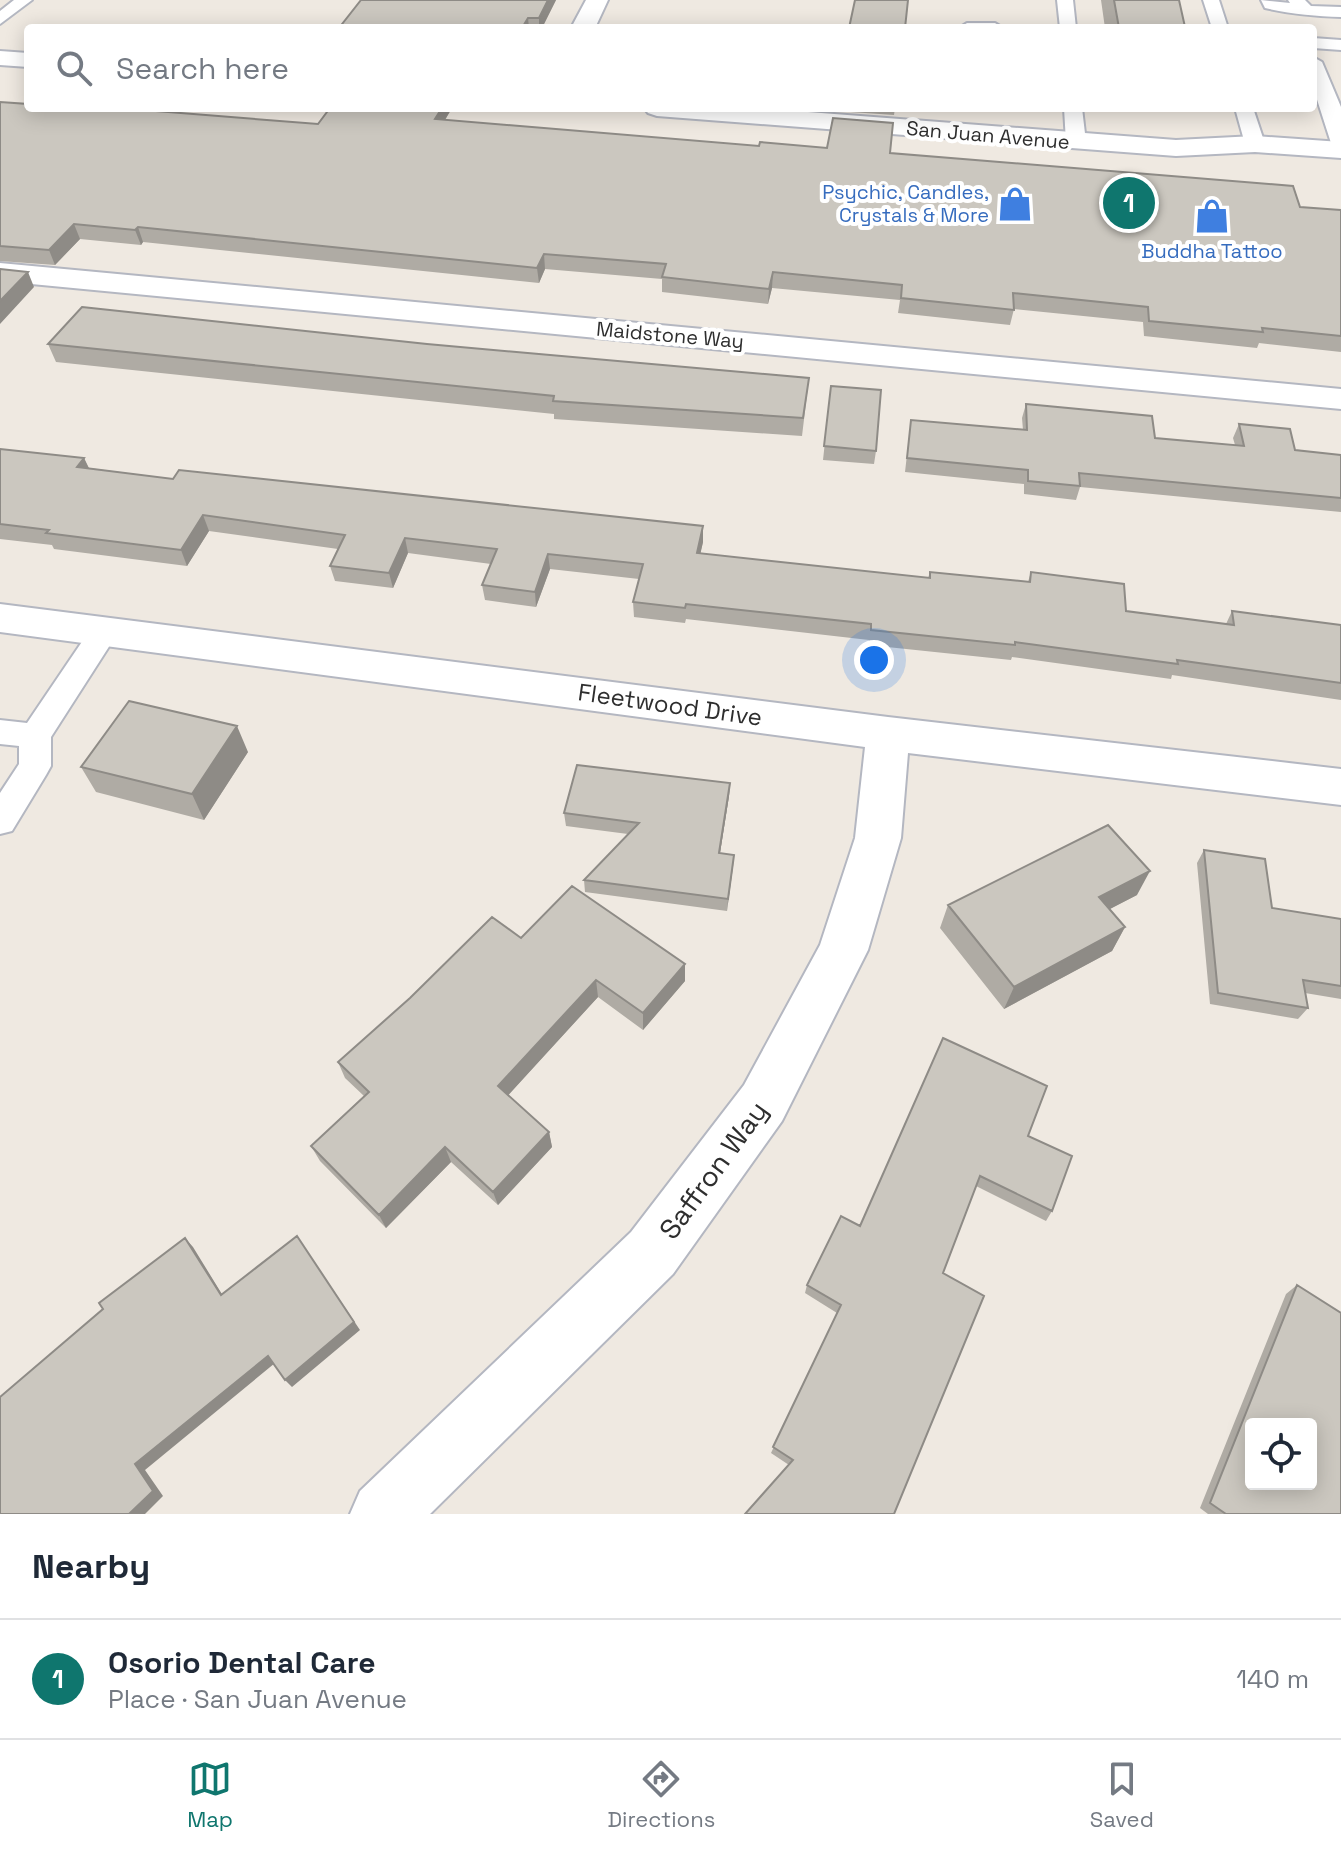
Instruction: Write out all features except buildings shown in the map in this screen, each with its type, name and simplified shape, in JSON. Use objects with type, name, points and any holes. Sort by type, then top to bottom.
[{"type":"street","points":[[585,24],[597,0]]},
{"type":"street","points":[[0,58],[24,60]]},
{"type":"street","name":"San Juan Avenue","points":[[706,112],[1176,148],[1255,144],[1341,150]]},
{"type":"street","name":"San Juan Avenue","points":[[1176,148],[1255,167],[1341,173]]},
{"type":"street","name":"Maidstone Way","points":[[0,272],[1341,399]]},
{"type":"street","name":"Fleetwood Drive","points":[[0,618],[888,734],[1341,787]]},
{"type":"street","name":"Saffron Way","points":[[383,1514],[652,1253],[763,1103],[843,950],[878,838],[888,734]]},
{"type":"lane","points":[[0,19],[24,0]]},
{"type":"lane","points":[[1065,0],[1068,24]]},
{"type":"lane","points":[[1211,0],[1219,24]]},
{"type":"lane","points":[[1269,0],[1271,5],[1301,5],[1341,12]]},
{"type":"lane","points":[[1317,32],[1341,34]]},
{"type":"lane","points":[[1317,43],[1341,45]]},
{"type":"lane","points":[[1322,85],[1341,62]]},
{"type":"lane","points":[[1322,85],[1341,78]]},
{"type":"lane","points":[[1322,85],[1341,143]]},
{"type":"lane","points":[[1073,112],[1076,142]]},
{"type":"lane","points":[[1245,112],[1255,144]]},
{"type":"lane","points":[[0,821],[35,766],[35,736],[104,631]]},
{"type":"lane","points":[[0,732],[35,736]]},
{"type":"place","name":"Osorio Dental Care","points":[[1129,203]]},
{"type":"place","name":"Psychic, Candles, Crystals & More","points":[[1015,204]]},
{"type":"place","name":"Buddha Tattoo","points":[[1212,216]]}]
